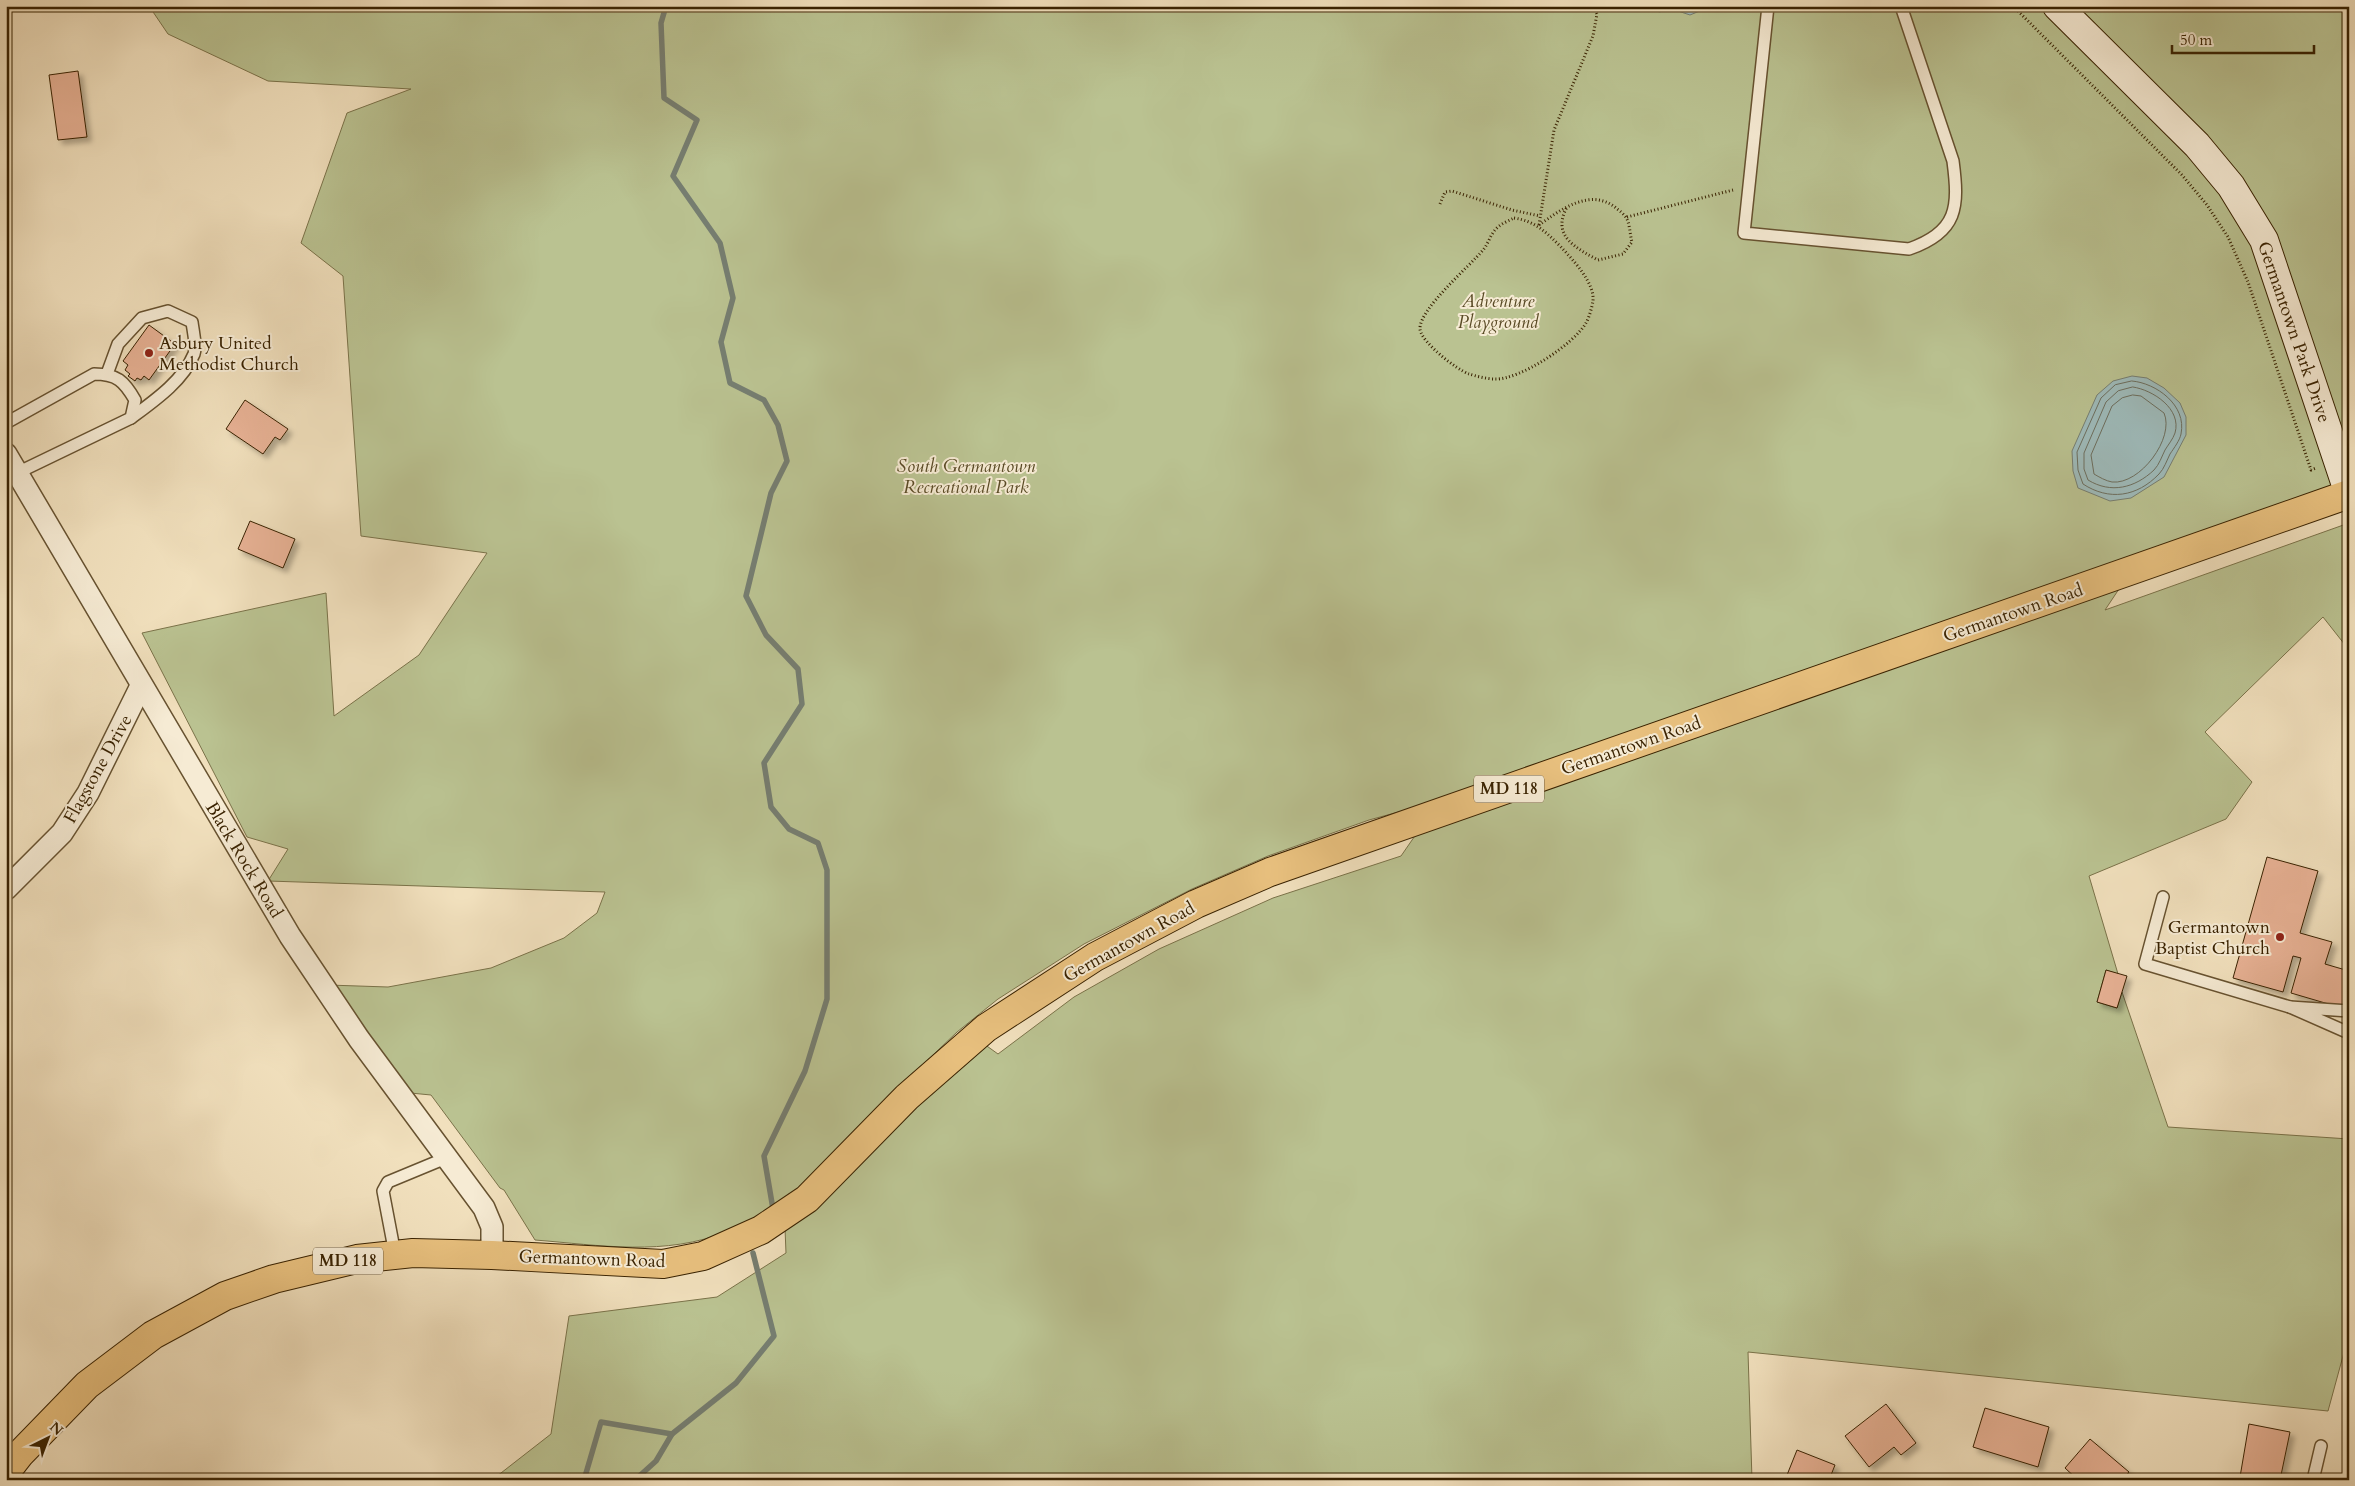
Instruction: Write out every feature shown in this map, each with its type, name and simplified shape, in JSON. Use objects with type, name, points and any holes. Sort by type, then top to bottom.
[{"type":"main road","name":"Germantown Road","points":[[6,1472],[87,1385],[153,1335],[225,1296],[274,1279],[357,1259],[413,1253],[663,1264],[703,1256],[762,1230],[807,1199],[907,1097],[986,1028],[1095,958],[1196,904],[1270,872],[2349,494]]},
{"type":"street","name":"Germantown Park Drive","points":[[2057,6],[2197,145],[2231,186],[2264,240],[2349,494]]},
{"type":"street","name":"Black Rock Road","points":[[6,454],[290,936],[358,1039],[484,1208],[492,1227],[492,1255]]},
{"type":"street","name":"Flagstone Drive","points":[[6,889],[62,834],[88,794],[142,686]]},
{"type":"lane","points":[[1768,6],[1744,232],[1909,249],[1923,244],[1940,233],[1952,218],[1957,203],[1953,161],[1901,6]]},
{"type":"lane","points":[[17,473],[131,418],[158,398],[181,373],[194,352],[192,322],[168,312],[142,318],[118,344],[108,374]]},
{"type":"lane","points":[[6,423],[94,374],[108,374],[125,383],[135,400],[131,418]]},
{"type":"lane","points":[[2163,897],[2145,964],[2290,1007],[2349,1033]]},
{"type":"lane","points":[[2290,1007],[2349,1011]]},
{"type":"lane","points":[[395,1255],[383,1191],[388,1182],[446,1158]]},
{"type":"lane","points":[[2313,1480],[2321,1446]]},
{"type":"path","points":[[1539,225],[1554,130],[1593,36],[1597,14],[1594,6]]},
{"type":"path","points":[[2013,6],[2182,175],[2207,205],[2228,237],[2248,282],[2311,470]]},
{"type":"path","points":[[1627,217],[1722,192],[1749,189]]},
{"type":"path","points":[[1440,204],[1445,192],[1452,191],[1512,210],[1540,216]]},
{"type":"path","points":[[1539,225],[1567,207],[1586,199],[1612,204],[1627,217],[1632,242],[1623,254],[1598,260],[1574,246],[1562,230],[1562,216],[1567,207]]},
{"type":"path","points":[[1514,218],[1539,225],[1562,249],[1591,287],[1593,300],[1586,323],[1559,350],[1526,372],[1495,380],[1466,373],[1432,348],[1422,336],[1420,328],[1423,319],[1442,293],[1483,250],[1495,230],[1502,224],[1514,218]]},
{"type":"green space","name":"South Germantown Recreational Park","points":[[149,6],[2349,6],[2349,484],[2123,583],[2105,610],[2349,523],[2349,650],[2323,617],[2205,732],[2252,782],[2226,819],[2089,876],[2118,974],[2106,970],[2097,1002],[2117,1008],[2122,992],[2168,1127],[2349,1139],[2349,1180],[2346,1191],[2349,1191],[2349,1334],[2328,1411],[1748,1352],[1752,1480],[712,1480],[710,1475],[700,1480],[492,1480],[551,1434],[569,1316],[717,1297],[786,1253],[784,1204],[728,1231],[705,1239],[681,1244],[657,1247],[632,1247],[535,1240],[504,1190],[500,1188],[431,1095],[400,1092],[328,985],[388,987],[491,968],[564,938],[597,913],[605,892],[268,881],[288,849],[247,837],[142,633],[326,593],[334,716],[419,655],[487,553],[361,536],[343,276],[301,243],[347,113],[411,89],[268,81],[168,34]],"holes":[[[1439,801],[1401,856],[1273,898],[1159,949],[1074,997],[998,1054],[966,1031],[912,1075],[957,1032],[998,999],[1084,944],[1192,889],[1268,856],[1369,820]]]},
{"type":"water","points":[[1651,6],[1706,6],[1702,10],[1690,15],[1672,9],[1659,12]]},
{"type":"water","points":[[2132,376],[2147,378],[2164,388],[2180,403],[2186,417],[2186,435],[2164,477],[2131,498],[2110,501],[2078,488],[2073,471],[2072,451],[2097,395],[2113,381]]},
{"type":"building","points":[[78,71],[87,137],[58,140],[49,75]]},
{"type":"building","name":"Asbury United Methodist Church","points":[[149,325],[175,344],[149,380],[144,376],[141,380],[137,378],[135,381],[128,376],[130,374],[125,370],[128,365],[123,361]]},
{"type":"building","points":[[245,400],[288,429],[280,440],[275,437],[263,454],[226,429]]},
{"type":"building","points":[[250,521],[295,539],[283,568],[238,549]]},
{"type":"building","name":"Germantown Baptist Church","points":[[2267,857],[2318,871],[2300,933],[2332,942],[2325,964],[2349,971],[2349,1010],[2291,993],[2301,958],[2293,956],[2283,992],[2233,978]]},
{"type":"building","points":[[2106,970],[2127,976],[2117,1008],[2097,1002]]},
{"type":"building","points":[[1886,1404],[1916,1443],[1901,1455],[1894,1447],[1869,1467],[1845,1436]]},
{"type":"building","points":[[1985,1408],[2049,1427],[2038,1467],[1973,1447]]},
{"type":"building","points":[[2249,1424],[2290,1432],[2280,1480],[2240,1477]]},
{"type":"building","points":[[2090,1439],[2129,1472],[2123,1480],[2078,1480],[2065,1468]]},
{"type":"building","points":[[1797,1450],[1835,1465],[1829,1480],[1785,1480]]},
{"type":"waterway","points":[[666,6],[661,23],[664,98],[697,120],[673,176],[720,243],[733,298],[721,342],[730,383],[764,400],[778,425],[787,461],[771,493],[746,596],[766,635],[798,669],[802,704],[764,763],[771,807],[789,829],[818,843],[827,870],[827,999],[805,1071],[764,1156],[773,1209]]},
{"type":"waterway","points":[[584,1480],[601,1422],[672,1434],[736,1383],[774,1336],[753,1253]]},
{"type":"waterway","points":[[635,1480],[656,1461],[672,1434]]},
{"type":"place","name":"Asbury United Methodist Church","points":[[149,353]]},
{"type":"place","name":"Germantown Baptist Church","points":[[2280,937]]},
{"type":"park label","name":"Adventure Playground","points":[[1498,311]]}]
